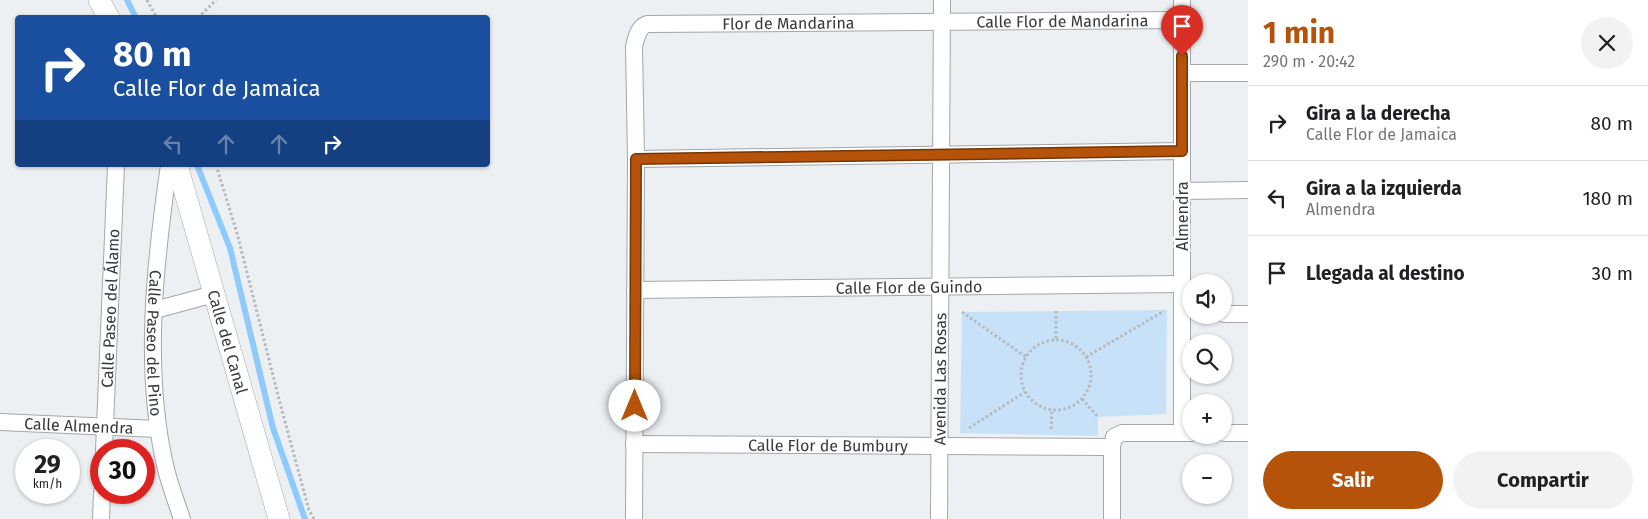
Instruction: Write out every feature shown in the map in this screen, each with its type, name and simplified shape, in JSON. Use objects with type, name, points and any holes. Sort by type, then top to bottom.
[{"type":"street","points":[[99,0],[107,15]]},
{"type":"street","name":"Avenida Las Rosas","points":[[939,519],[942,0]]},
{"type":"street","name":"Almendra","points":[[1182,0],[1182,274]]},
{"type":"street","name":"Calle Flor de Mandarina","points":[[942,22],[1182,20]]},
{"type":"street","name":"Flor de Mandarina","points":[[636,159],[634,47],[638,32],[642,26],[648,24],[942,22]]},
{"type":"street","points":[[1182,73],[1248,73]]},
{"type":"street","points":[[634,519],[636,159],[1182,151]]},
{"type":"street","name":"Calle Paseo del Álamo","points":[[104,439],[116,167]]},
{"type":"street","name":"Calle Paseo del Pino","points":[[169,167],[158,256],[153,364],[158,429],[165,466],[182,519]]},
{"type":"street","name":"Calle del Canal","points":[[178,167],[279,519]]},
{"type":"street","points":[[1182,191],[1248,190]]},
{"type":"street","name":"Almendra","points":[[1182,284],[1180,312],[1184,394]]},
{"type":"street","name":"Calle Flor de Guindo","points":[[636,290],[1182,284]]},
{"type":"street","points":[[155,310],[214,294]]},
{"type":"street","points":[[1232,314],[1248,314]]},
{"type":"street","name":"Calle Almendra","points":[[0,422],[158,429]]},
{"type":"street","points":[[1112,519],[1112,448],[1114,437],[1122,433],[1182,432]]},
{"type":"street","points":[[1232,433],[1248,433]]},
{"type":"street","name":"Calle Flor de Bumbury","points":[[634,444],[1112,448]]},
{"type":"street","points":[[101,519],[102,504]]},
{"type":"path","points":[[147,0],[155,15]]},
{"type":"path","points":[[201,15],[216,0]]},
{"type":"path","points":[[217,167],[237,233],[280,407],[309,510],[314,519]]},
{"type":"path","points":[[1056,311],[1056,339]]},
{"type":"path","points":[[962,312],[1026,357]]},
{"type":"path","points":[[1086,357],[1180,312]]},
{"type":"path","points":[[1056,339],[1079,347],[1086,357],[1091,367],[1091,378],[1088,389],[1082,399],[1074,406],[1063,410],[1041,407],[1032,401],[1025,392],[1021,381],[1021,368],[1033,348],[1044,342],[1056,339]]},
{"type":"path","points":[[969,428],[1025,392]]},
{"type":"path","points":[[1082,399],[1098,417]]},
{"type":"path","points":[[1051,436],[1052,410]]},
{"type":"shaded area","points":[[1167,310],[1166,414],[1098,417],[1098,436],[960,433],[962,312]]},
{"type":"waterway","points":[[127,0],[134,15]]},
{"type":"waterway","points":[[198,167],[230,248],[273,428],[305,519]]},
{"type":"route","points":[[635,406],[636,159],[1182,151],[1182,56]]}]
